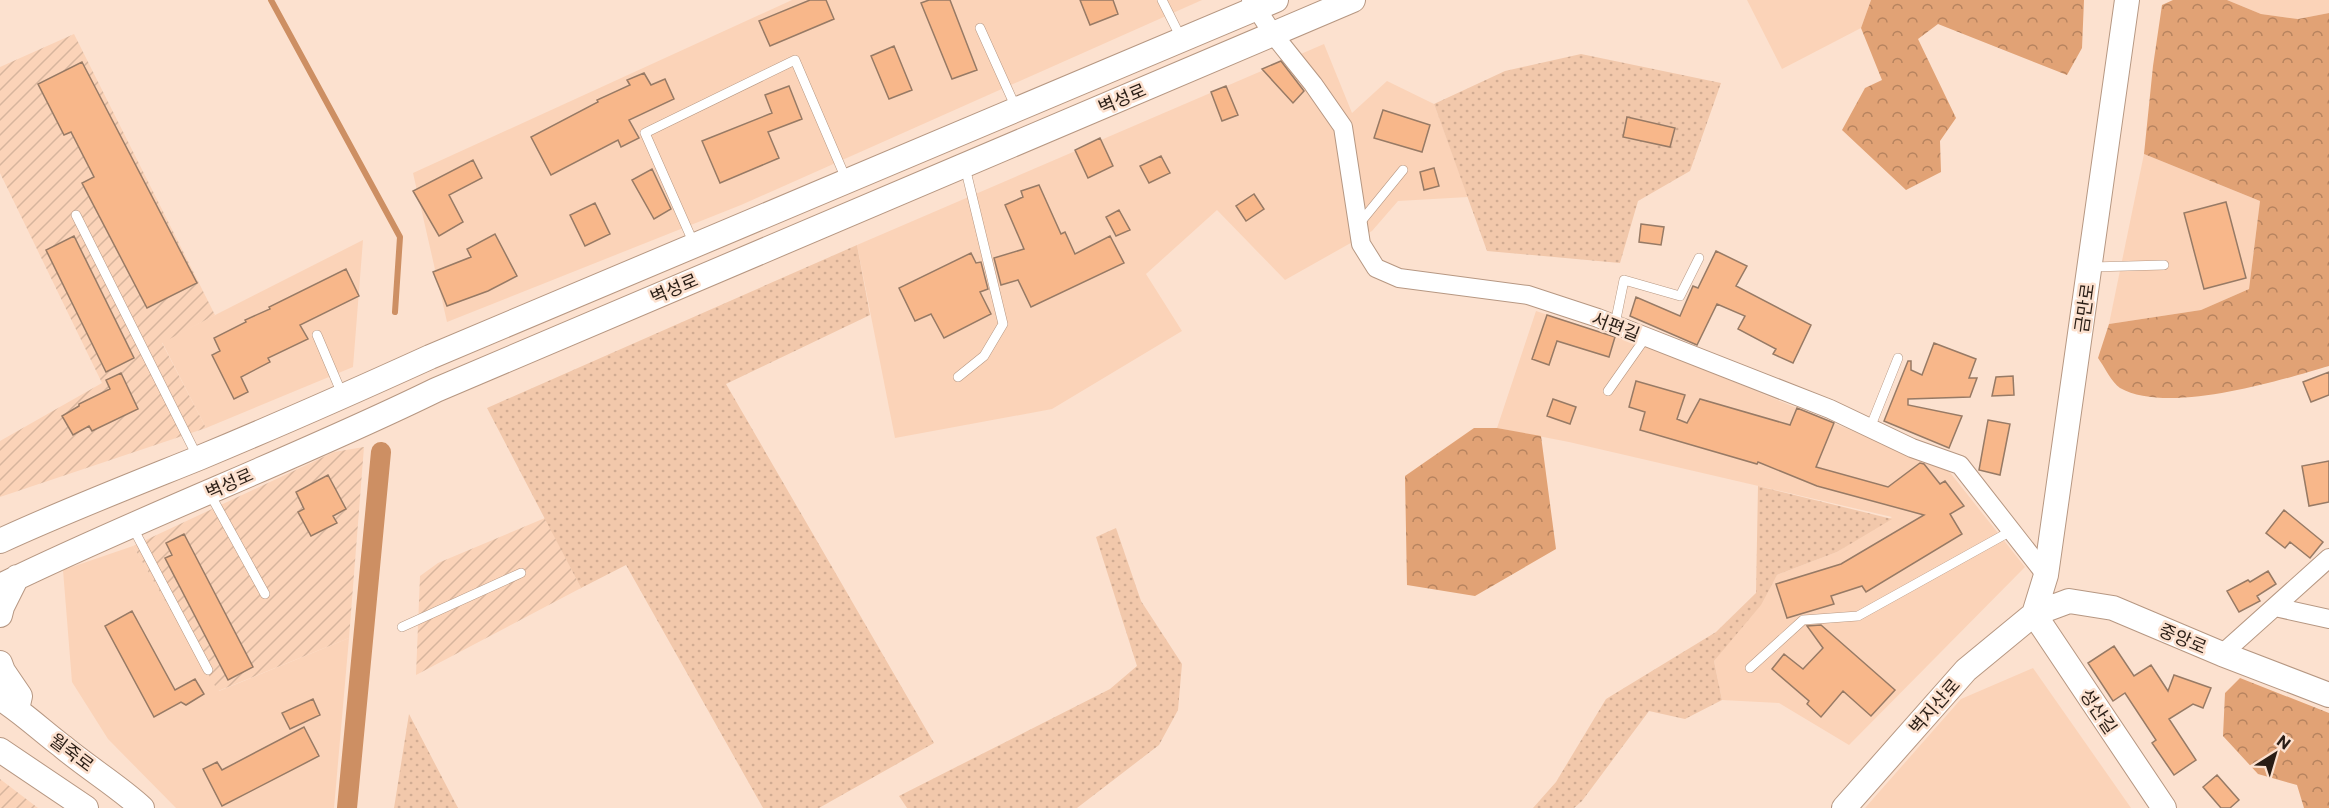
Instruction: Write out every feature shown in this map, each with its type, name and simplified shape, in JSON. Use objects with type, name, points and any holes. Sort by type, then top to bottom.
[{"type":"main road","name":"벽성로","points":[[9,582],[436,390],[1353,0]]},
{"type":"main road","name":"금만로","points":[[2034,614],[2046,575],[2127,0]]},
{"type":"main road","name":"벽성로","points":[[0,541],[343,396],[429,357],[1182,40],[1261,3]]},
{"type":"main road","points":[[0,523],[64,512]]},
{"type":"main road","points":[[0,615],[9,582]]},
{"type":"main road","name":"중앙로","points":[[2034,614],[2069,601],[2113,608],[2222,654],[2329,695]]},
{"type":"main road","name":"벽지산로","points":[[1844,808],[1966,670],[2034,614]]},
{"type":"main road","name":"성산길","points":[[2034,614],[2164,808]]},
{"type":"main road","points":[[0,663],[20,696],[8,703]]},
{"type":"main road","name":"월죽로","points":[[8,703],[63,747],[123,790],[142,808]]},
{"type":"main road","name":"월죽로","points":[[0,750],[77,805]]},
{"type":"street","name":"서편길","points":[[1261,3],[1273,34],[1313,84],[1343,128],[1361,244],[1377,268],[1399,278],[1528,295],[1615,324],[1830,409],[1912,448],[1960,465],[2046,575]]},
{"type":"street","points":[[2222,654],[2329,558]]},
{"type":"street","points":[[2275,607],[2329,619]]},
{"type":"lane","points":[[1162,0],[1182,40]]},
{"type":"lane","points":[[980,28],[1017,110]]},
{"type":"lane","points":[[695,246],[645,133],[795,60],[847,182]]},
{"type":"lane","points":[[958,377],[984,356],[1003,324],[965,165]]},
{"type":"lane","points":[[1357,226],[1403,170]]},
{"type":"lane","points":[[76,215],[198,458]]},
{"type":"lane","points":[[1615,324],[1624,280],[1680,296],[1699,258]]},
{"type":"lane","points":[[2089,267],[2164,266]]},
{"type":"lane","points":[[317,335],[343,396]]},
{"type":"lane","points":[[1608,391],[1646,337]]},
{"type":"lane","points":[[1870,428],[1898,358]]},
{"type":"lane","points":[[209,492],[265,594]]},
{"type":"lane","points":[[132,526],[208,670]]},
{"type":"lane","points":[[1750,668],[1803,620],[1858,616],[2011,531]]},
{"type":"lane","points":[[402,627],[521,573]]},
{"type":"shaded area","points":[[792,0],[1202,0],[741,205],[447,322],[413,173]]},
{"type":"shaded area","points":[[1747,0],[1871,0],[1861,28],[1782,69]]},
{"type":"shaded area","points":[[2227,0],[2329,0],[2329,13],[2298,19],[2261,14]]},
{"type":"shaded area","points":[[74,34],[215,315],[162,343],[206,428],[0,497],[0,441],[102,383],[0,173],[0,67]]},
{"type":"shaded area","points":[[1324,44],[1352,113],[1387,81],[1434,104],[1468,197],[1398,201],[1372,231],[1285,280],[1217,210],[1146,274],[1182,331],[1052,409],[895,438],[857,245]]},
{"type":"shaded area","points":[[1581,54],[1721,83],[1690,171],[1638,201],[1620,263],[1487,251],[1434,104],[1505,71]]},
{"type":"shaded area","points":[[2144,154],[2260,201],[2249,289],[2201,310],[2109,324]]},
{"type":"shaded area","points":[[363,240],[353,367],[206,428],[162,342]]},
{"type":"shaded area","points":[[857,245],[870,315],[726,384],[934,743],[819,808],[763,808],[626,565],[581,588],[487,408]]},
{"type":"shaded area","points":[[1536,311],[1656,350],[1948,470],[2025,567],[1849,745],[1779,703],[1722,700],[1714,661],[1777,575],[1837,552],[1892,517],[1569,442],[1497,428]]},
{"type":"shaded area","points":[[364,447],[349,638],[218,691],[133,546],[334,452]]},
{"type":"shaded area","points":[[1758,486],[1892,519],[1837,552],[1777,575],[1761,605],[1714,661],[1722,700],[1685,719],[1649,711],[1582,801],[1574,808],[1533,808],[1556,782],[1606,699],[1716,632],[1756,593]]},
{"type":"shaded area","points":[[545,518],[581,588],[416,675],[420,576],[438,563]]},
{"type":"shaded area","points":[[1116,528],[1141,601],[1182,664],[1178,710],[1159,745],[1077,808],[907,808],[899,796],[1110,689],[1137,666],[1096,537]]},
{"type":"shaded area","points":[[133,546],[219,691],[349,638],[334,808],[176,808],[108,739],[72,682],[63,570]]},
{"type":"shaded area","points":[[2033,668],[2131,808],[1865,808],[1961,699]]},
{"type":"shaded area","points":[[409,714],[458,808],[394,808]]},
{"type":"shaded area","points":[[0,779],[38,808],[0,808]]},
{"type":"green space","points":[[1871,0],[2084,0],[2082,48],[2067,75],[1938,24],[1918,39],[1956,118],[1940,141],[1941,172],[1906,190],[1842,130],[1865,88],[1882,80],[1861,28]]},
{"type":"green space","points":[[2173,0],[2227,0],[2261,14],[2298,19],[2329,13],[2329,366],[2282,380],[2224,393],[2166,398],[2141,395],[2120,388],[2114,382],[2098,358],[2109,324],[2201,310],[2249,289],[2260,201],[2144,154],[2162,5]]},
{"type":"green space","points":[[1474,428],[1497,428],[1541,436],[1556,549],[1475,596],[1407,585],[1405,476]]},
{"type":"green space","points":[[2240,678],[2329,713],[2329,808],[2304,808],[2297,785],[2258,774],[2223,736],[2225,693]]},
{"type":"building","points":[[810,0],[826,0],[834,19],[770,46],[759,21]]},
{"type":"building","points":[[929,0],[950,0],[977,70],[952,79],[921,3]]},
{"type":"building","points":[[1080,0],[1113,0],[1118,14],[1090,25]]},
{"type":"building","points":[[894,46],[912,90],[889,99],[871,56]]},
{"type":"building","points":[[1281,61],[1304,91],[1293,103],[1262,69]]},
{"type":"building","points":[[82,62],[197,283],[147,308],[82,183],[94,177],[71,132],[64,135],[38,84]]},
{"type":"building","points":[[644,73],[651,85],[665,79],[674,99],[629,120],[639,138],[621,147],[618,140],[551,175],[531,137],[598,102],[597,100],[630,85],[627,80]]},
{"type":"building","points":[[789,86],[802,119],[768,132],[779,158],[720,183],[702,141],[772,113],[765,95]]},
{"type":"building","points":[[1226,86],[1238,115],[1222,121],[1211,92]]},
{"type":"building","points":[[1383,110],[1430,125],[1422,152],[1374,138]]},
{"type":"building","points":[[1627,117],[1675,128],[1670,147],[1623,137]]},
{"type":"building","points":[[1100,138],[1113,166],[1088,178],[1075,150]]},
{"type":"building","points":[[1161,156],[1170,173],[1149,183],[1140,166]]},
{"type":"building","points":[[473,160],[482,178],[449,195],[463,222],[439,236],[413,191]]},
{"type":"building","points":[[1434,168],[1439,186],[1424,190],[1420,172]]},
{"type":"building","points":[[652,169],[671,209],[654,219],[632,180]]},
{"type":"building","points":[[1039,185],[1061,234],[1065,232],[1075,254],[1110,236],[1124,263],[1031,307],[1018,280],[1001,285],[994,258],[1024,249],[1005,205],[1023,197],[1021,191]]},
{"type":"building","points":[[1254,194],[1264,209],[1246,221],[1236,206]]},
{"type":"building","points":[[2226,202],[2246,278],[2204,289],[2184,213]]},
{"type":"building","points":[[595,203],[610,234],[585,246],[570,215]]},
{"type":"building","points":[[1119,210],[1130,230],[1116,236],[1106,217]]},
{"type":"building","points":[[1641,224],[1664,227],[1661,245],[1639,242]]},
{"type":"building","points":[[495,234],[517,276],[488,291],[447,306],[433,272],[471,257],[467,249]]},
{"type":"building","points":[[74,236],[134,358],[106,372],[46,250]]},
{"type":"building","points":[[1716,251],[1747,266],[1736,286],[1811,325],[1793,363],[1773,354],[1776,349],[1738,329],[1745,316],[1717,304],[1697,345],[1630,316],[1636,297],[1680,316],[1693,286],[1698,288]]},
{"type":"building","points":[[971,253],[976,263],[981,262],[988,289],[980,292],[991,314],[944,338],[931,314],[915,321],[899,288]]},
{"type":"building","points":[[346,269],[359,296],[300,325],[308,339],[268,358],[270,362],[241,377],[248,392],[234,399],[212,355],[220,351],[214,338],[270,309],[269,307]]},
{"type":"building","points":[[1547,315],[1615,337],[1609,357],[1557,341],[1549,365],[1532,359]]},
{"type":"building","points":[[1934,343],[1976,359],[1969,378],[1977,378],[1970,397],[1908,399],[1908,405],[1962,416],[1949,448],[1884,421],[1908,361],[1911,361],[1911,370],[1922,375]]},
{"type":"building","points":[[2329,372],[2329,395],[2311,402],[2303,382]]},
{"type":"building","points":[[121,373],[138,409],[92,431],[89,426],[73,435],[62,416],[79,404],[110,389],[106,380]]},
{"type":"building","points":[[2013,376],[2014,395],[1992,396],[1996,377]]},
{"type":"building","points":[[1636,381],[1685,395],[1677,419],[1687,423],[1700,399],[1790,425],[1797,408],[1834,423],[1816,467],[1888,487],[1920,463],[1924,464],[1940,484],[1945,481],[1964,506],[1950,514],[1962,534],[1866,592],[1862,586],[1831,596],[1834,604],[1787,618],[1776,584],[1841,564],[1924,515],[1817,486],[1758,462],[1757,464],[1640,430],[1645,412],[1629,407]]},
{"type":"building","points":[[1553,399],[1576,407],[1570,424],[1547,416]]},
{"type":"building","points":[[1988,420],[2010,424],[2000,475],[1979,470]]},
{"type":"building","points":[[2329,461],[2329,502],[2309,506],[2302,466]]},
{"type":"building","points":[[328,475],[346,509],[333,516],[337,523],[311,536],[298,512],[304,509],[296,492]]},
{"type":"building","points":[[2284,510],[2323,542],[2310,558],[2290,542],[2285,548],[2266,533]]},
{"type":"building","points":[[184,534],[253,667],[228,680],[165,558],[172,555],[166,543]]},
{"type":"building","points":[[2268,571],[2276,584],[2257,596],[2260,601],[2239,612],[2227,591],[2248,580],[2250,582]]},
{"type":"building","points":[[132,611],[175,690],[195,679],[204,694],[186,705],[181,702],[154,717],[105,626]]},
{"type":"building","points":[[1821,625],[1895,690],[1871,716],[1843,691],[1821,717],[1807,704],[1809,701],[1772,669],[1784,654],[1803,669],[1823,648],[1807,626]]},
{"type":"building","points":[[2114,646],[2134,676],[2151,665],[2168,691],[2174,675],[2211,688],[2203,708],[2193,704],[2169,719],[2196,760],[2174,775],[2152,743],[2156,740],[2125,693],[2113,701],[2088,663]]},
{"type":"building","points":[[313,699],[320,715],[290,729],[282,713]]},
{"type":"building","points":[[304,727],[319,756],[222,806],[203,769],[217,762],[222,770]]},
{"type":"building","points":[[2217,775],[2239,800],[2230,808],[2221,808],[2203,787]]},
{"type":"waterway","points":[[271,0],[400,237],[395,312]]},
{"type":"waterway","points":[[347,808],[381,452]]}]
